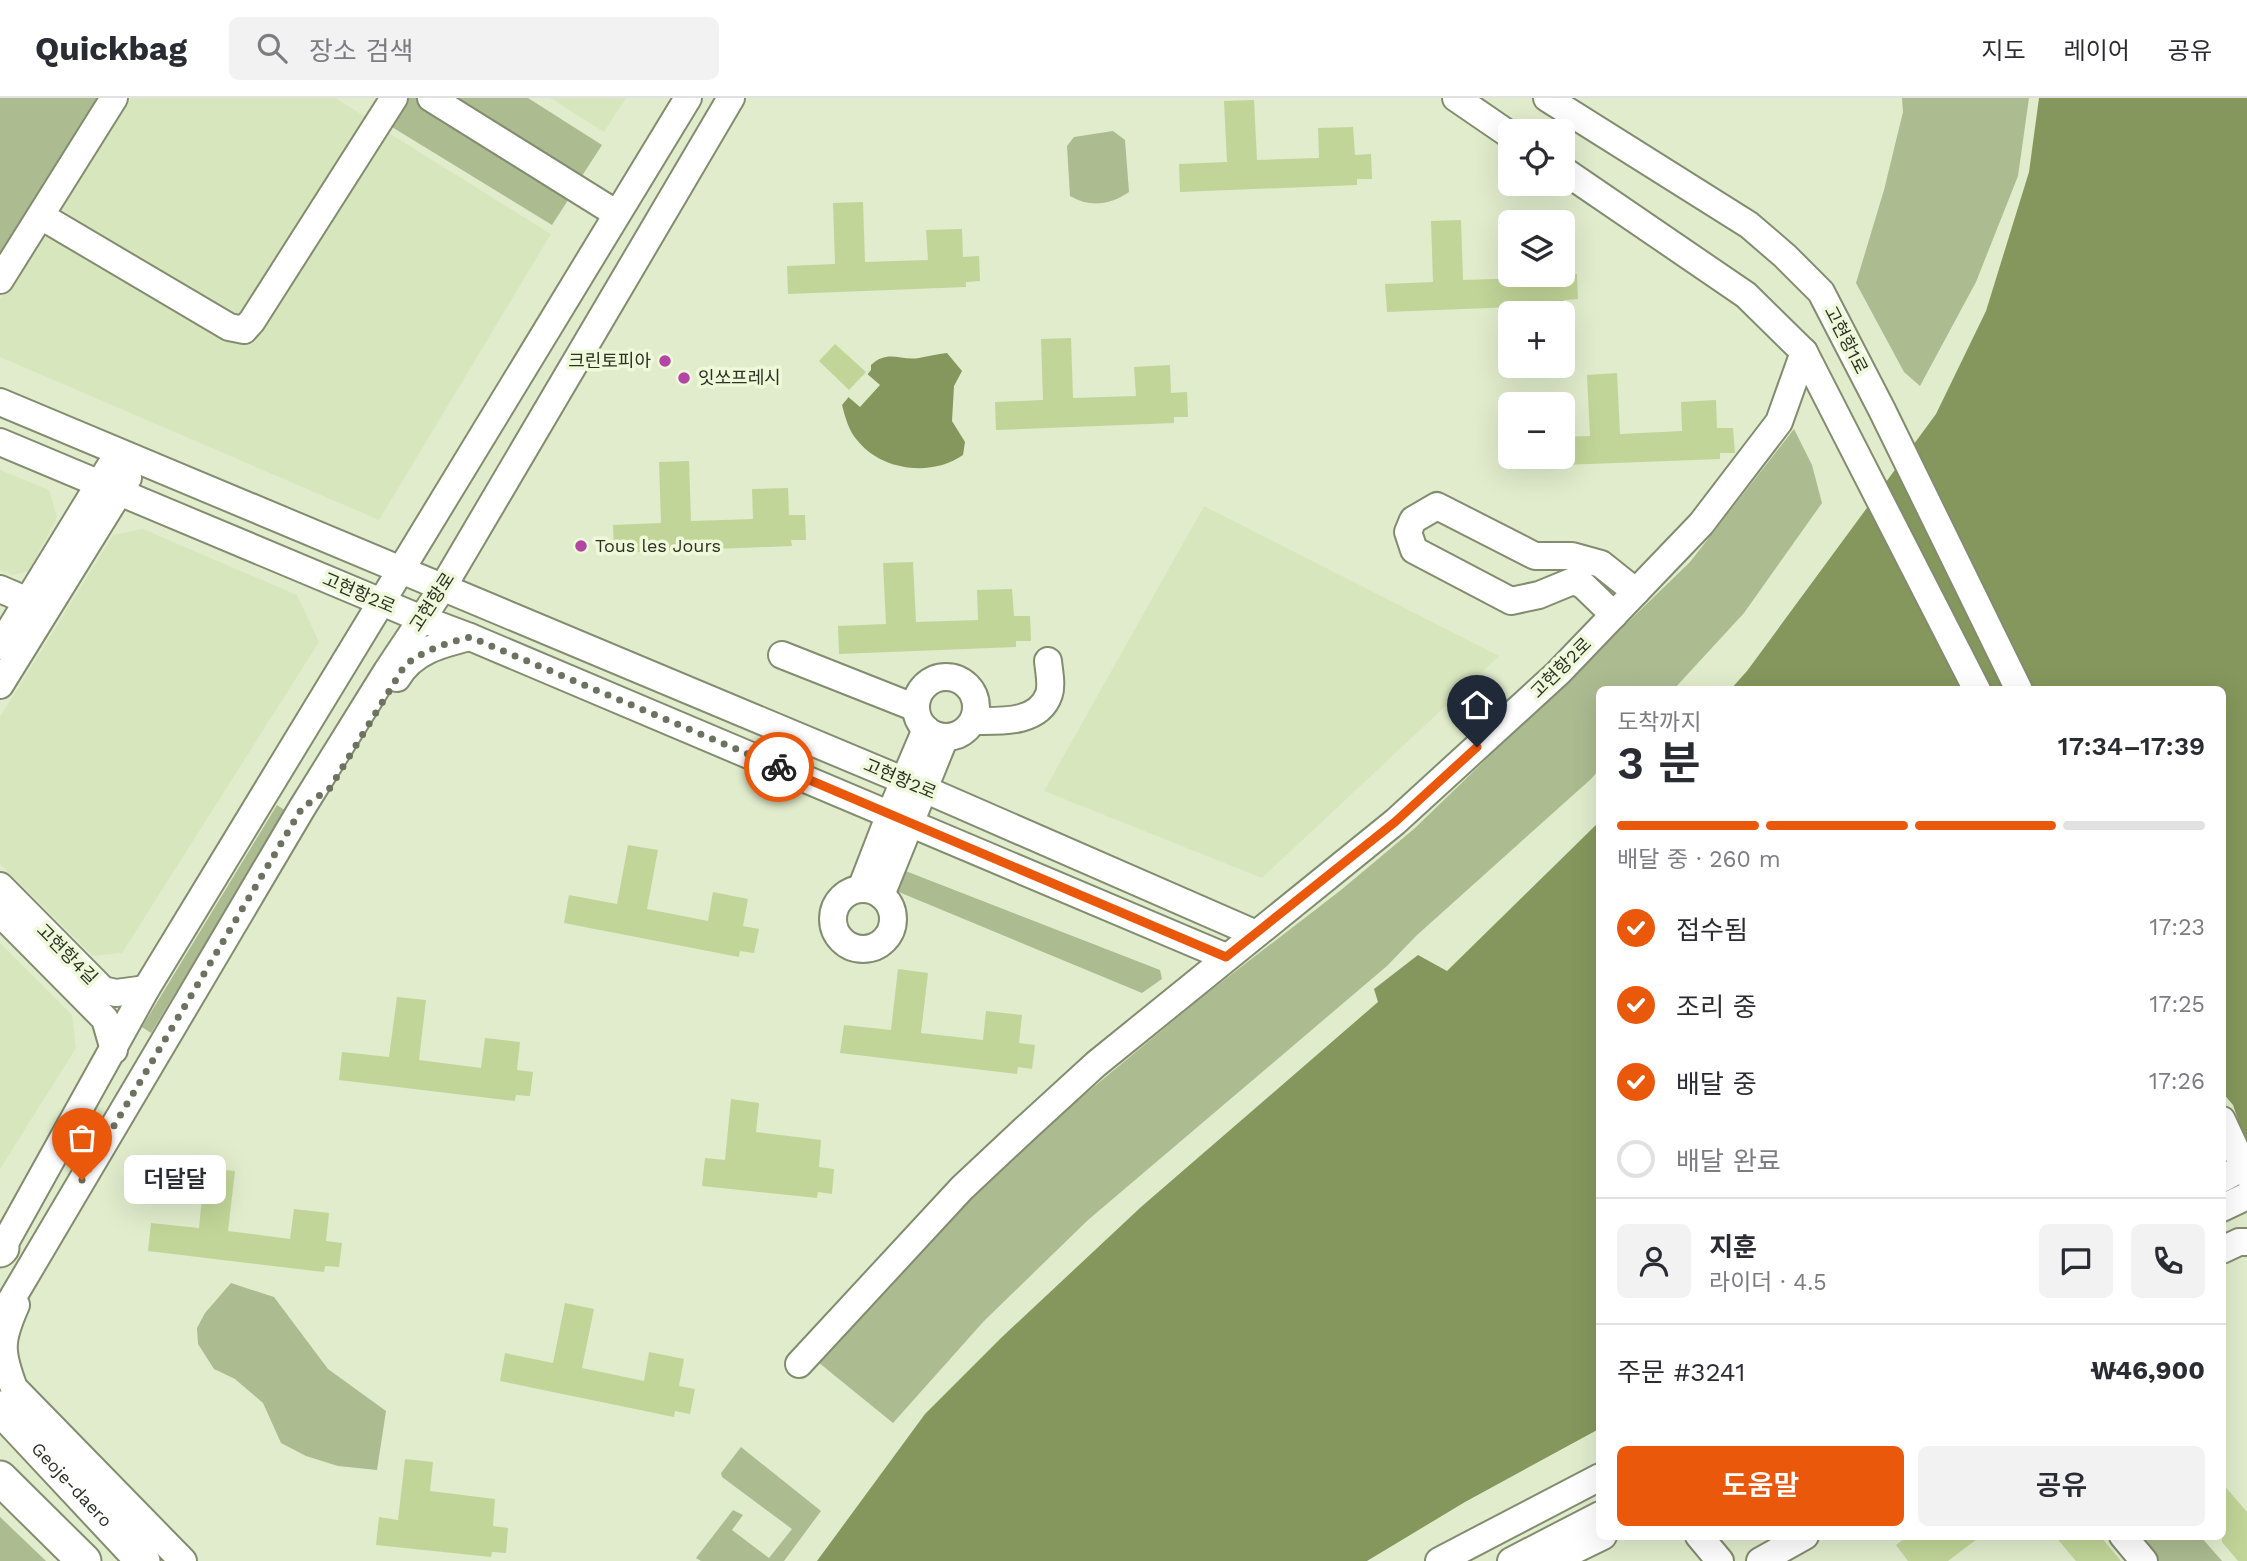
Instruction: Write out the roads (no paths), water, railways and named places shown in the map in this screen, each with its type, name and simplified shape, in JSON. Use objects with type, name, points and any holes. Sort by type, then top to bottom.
[{"type":"main road","name":"Geoje-daero","points":[[0,1408],[143,1561]]},
{"type":"main road","points":[[0,1478],[85,1561]]},
{"type":"street","points":[[0,280],[114,98]]},
{"type":"street","points":[[41,215],[229,327],[244,330],[394,98]]},
{"type":"street","points":[[431,98],[617,214]]},
{"type":"street","points":[[1,1250],[146,989],[688,98]]},
{"type":"street","name":"고현항로","points":[[0,1319],[302,808],[443,587],[731,98]]},
{"type":"street","points":[[1456,98],[1498,127]]},
{"type":"street","name":"고현항1로","points":[[1547,98],[1749,225],[1821,292],[2017,686]]},
{"type":"street","points":[[1575,178],[1746,295],[1804,352],[1975,686]]},
{"type":"street","name":"고현항2로","points":[[0,442],[901,818],[1226,957],[1395,822],[1558,673],[1701,524],[1779,422],[1804,352]]},
{"type":"street","name":"고현항2로","points":[[0,402],[914,785],[1256,934]]},
{"type":"street","points":[[0,685],[129,456]]},
{"type":"street","points":[[0,646],[28,601],[110,487]]},
{"type":"street","points":[[1614,615],[1583,585],[1573,581],[1539,595],[1511,601],[1414,550],[1408,532],[1413,520],[1437,506],[1535,555],[1572,556],[1601,564],[1636,592]]},
{"type":"street","points":[[0,589],[28,601]]},
{"type":"street","points":[[302,808],[330,788],[405,665],[420,654],[442,644],[470,637]]},
{"type":"street","points":[[782,654],[929,725],[959,734],[973,721],[976,712],[973,692],[959,679],[939,677],[929,681],[917,698],[929,725],[914,785],[871,892]]},
{"type":"street","points":[[973,721],[1019,719],[1040,710],[1050,692],[1048,661]]},
{"type":"street","name":"고현항4길","points":[[0,886],[103,990],[116,993],[146,989]]},
{"type":"street","name":"고현항4길","points":[[0,913],[105,1019],[114,1050]]},
{"type":"street","points":[[799,1364],[971,1180],[1096,1064],[1226,957]]},
{"type":"street","points":[[2226,1131],[2240,1171]]},
{"type":"street","points":[[2226,1206],[2247,1196]]},
{"type":"street","points":[[2226,1248],[2239,1242],[2247,1242]]},
{"type":"street","points":[[27,1273],[3,1332],[1,1351],[5,1371],[14,1388],[183,1561]]},
{"type":"street","points":[[1438,1561],[1596,1479]]},
{"type":"street","points":[[1511,1561],[1596,1517]]},
{"type":"street","points":[[1552,1561],[1596,1539]]},
{"type":"street","points":[[1702,1540],[1720,1561]]},
{"type":"street","points":[[1760,1561],[1798,1540]]},
{"type":"street","points":[[2126,1540],[2144,1561]]},
{"type":"place","name":"크린토피아","points":[[665,361]]},
{"type":"place","name":"잇쏘프레시","points":[[684,378]]},
{"type":"place","name":"Tous les Jours","points":[[581,546]]},
{"type":"place","name":"더달달","points":[[82,1180]]}]
